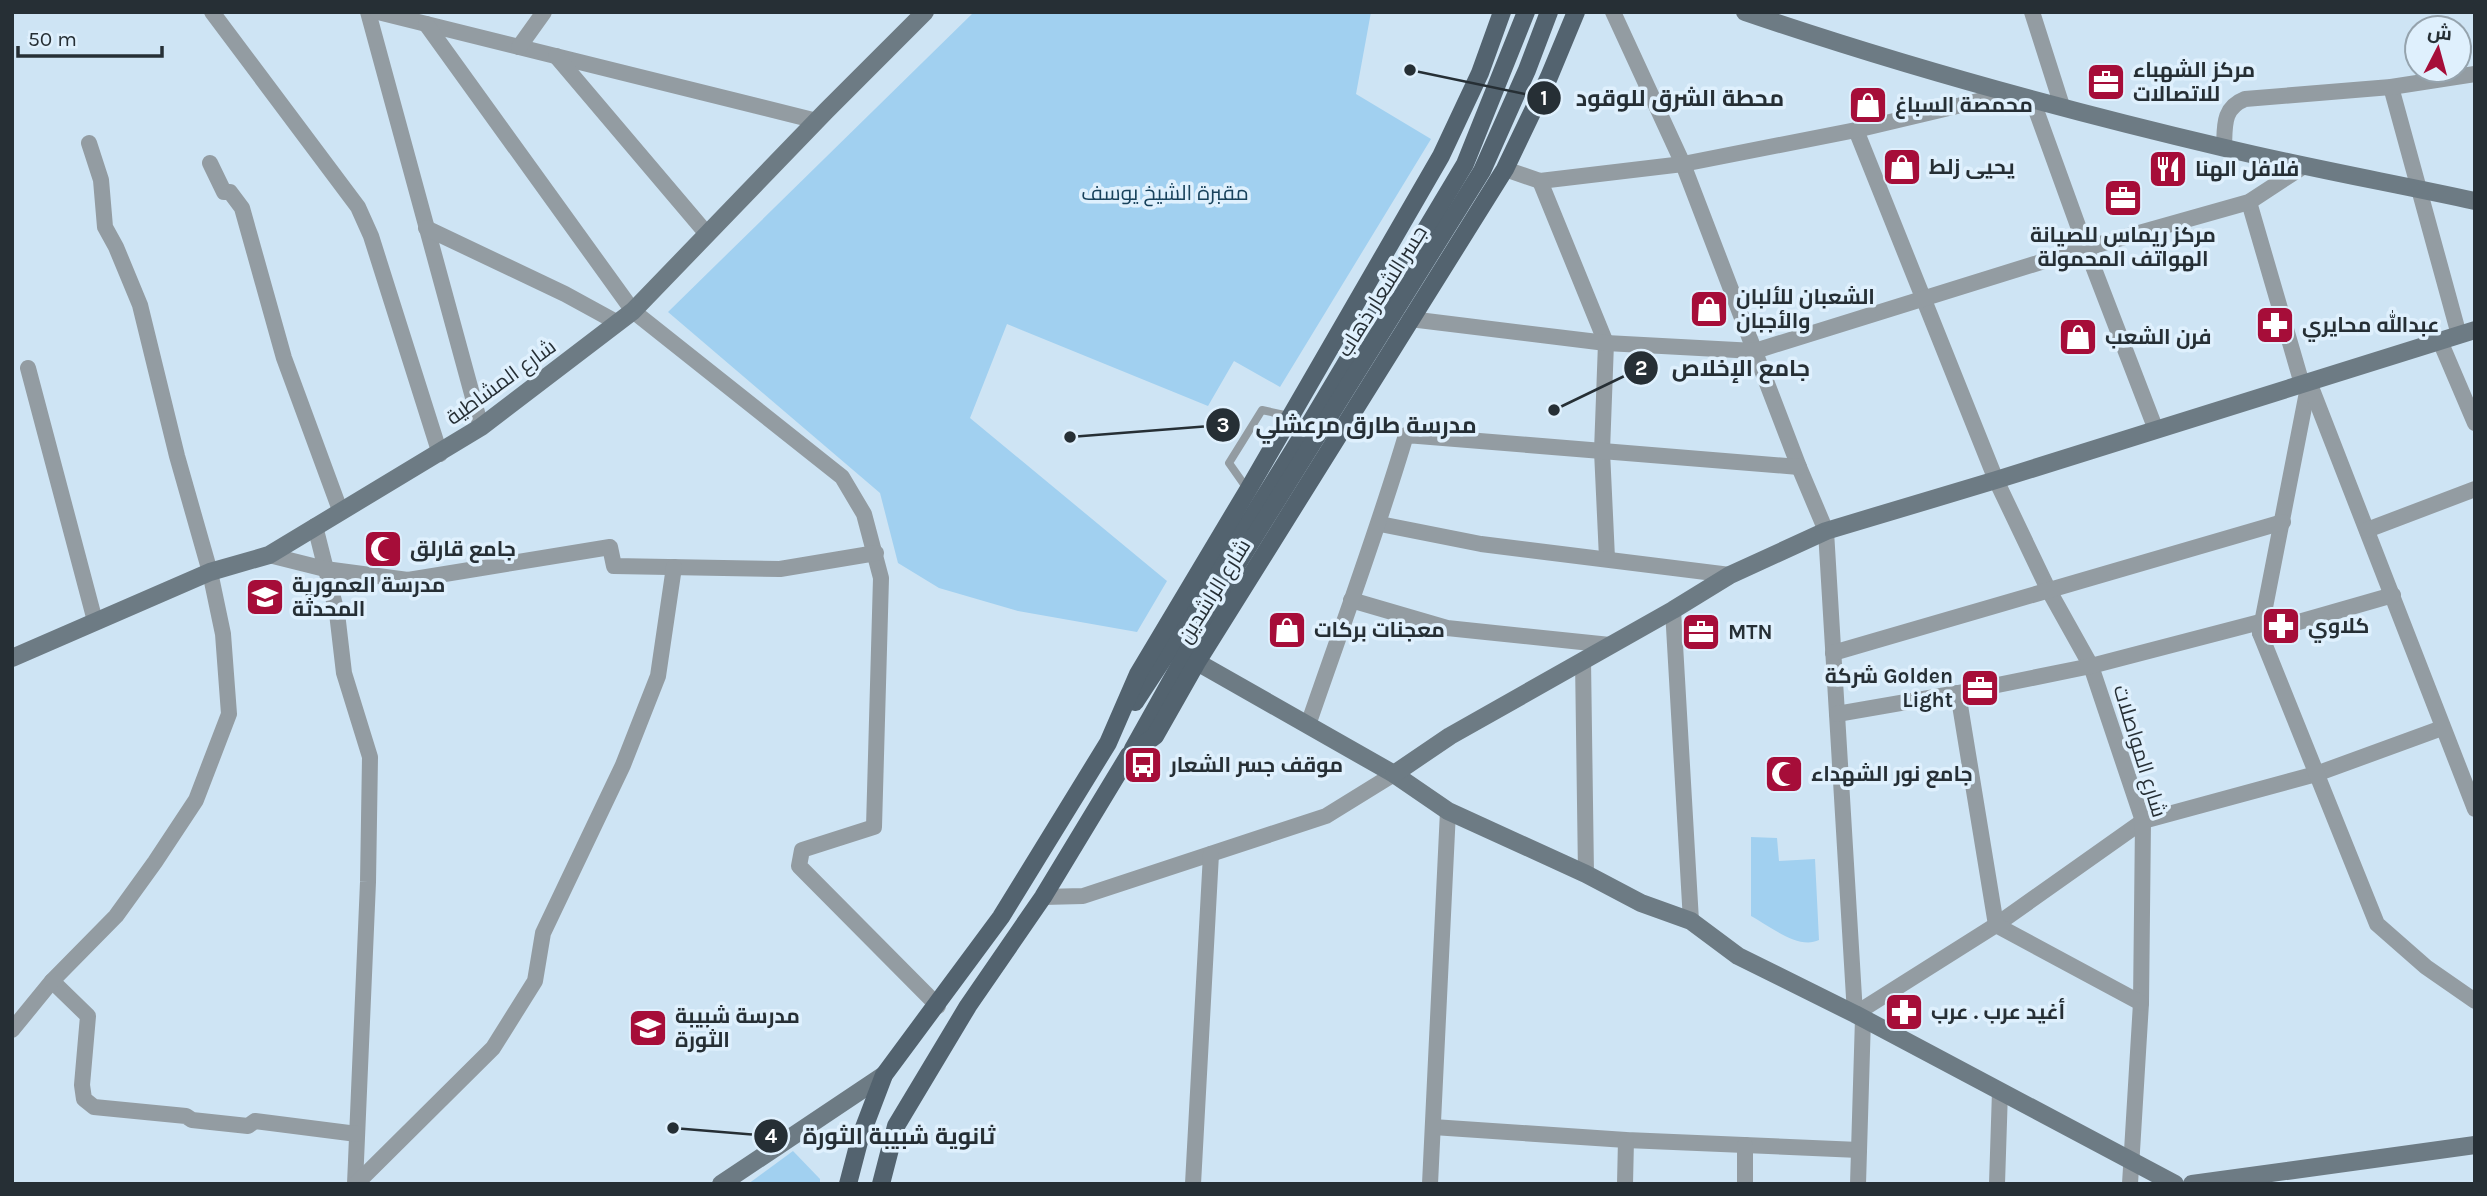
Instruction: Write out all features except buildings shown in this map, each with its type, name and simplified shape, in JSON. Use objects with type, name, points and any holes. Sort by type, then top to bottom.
[{"type":"main road","name":"شارع المشاطية","points":[[12,658],[209,572],[269,555],[481,427],[633,311],[925,12]]},
{"type":"main road","name":"شارع الراشدين","points":[[848,1184],[860,1138],[884,1075],[938,1006],[1001,917],[1108,743],[1138,674],[1441,156],[1480,73],[1502,12]]},
{"type":"main road","points":[[1129,755],[1223,574],[1465,164],[1526,12]]},
{"type":"main road","points":[[1542,12],[1561,12]]},
{"type":"main road","name":"جسر الشعار ذهاب","points":[[1223,574],[1482,171],[1527,70],[1549,12]]},
{"type":"main road","name":"شارع الراشدين","points":[[881,1184],[896,1126],[968,1006],[1042,897],[1129,755],[1155,736],[1197,662],[1505,169],[1549,77],[1576,12]]},
{"type":"main road","points":[[1745,12],[2008,94],[2224,148],[2475,201]]},
{"type":"main road","points":[[1394,774],[1450,736],[1730,575],[1826,531],[2467,332]]},
{"type":"main road","points":[[1108,743],[1184,627],[1223,574]]},
{"type":"main road","points":[[1197,662],[1394,774],[1448,811],[1586,874],[1641,903],[1692,921],[1738,957],[1859,1016],[2175,1184]]},
{"type":"main road","points":[[722,1184],[884,1075]]},
{"type":"main road","points":[[2192,1184],[2475,1145]]},
{"type":"street","points":[[212,12],[358,207],[371,236],[440,454]]},
{"type":"street","points":[[368,12],[481,427]]},
{"type":"street","points":[[378,12],[401,15],[426,24],[817,121]]},
{"type":"street","points":[[519,47],[544,12]]},
{"type":"street","points":[[1613,12],[1683,164],[1826,531],[1859,1016],[1858,1184]]},
{"type":"street","points":[[2032,12],[2062,106]]},
{"type":"street","points":[[426,24],[633,311],[842,477],[864,514],[881,578],[874,827],[802,850],[799,866],[938,1006]]},
{"type":"street","points":[[556,56],[707,234]]},
{"type":"street","points":[[2224,148],[2226,120],[2230,108],[2245,99],[2391,87],[2475,74]]},
{"type":"street","points":[[2391,87],[2418,189],[2467,332]]},
{"type":"street","points":[[1505,169],[1539,181],[1683,164],[1856,130],[2008,94]]},
{"type":"street","points":[[2032,99],[2156,430]]},
{"type":"street","name":"شارع المواصلات","points":[[1856,130],[1996,480],[2048,589],[2091,666],[2143,821],[2141,1003],[2130,1184]]},
{"type":"street","points":[[12,1030],[52,981],[116,916],[196,800],[229,714],[223,634],[209,572],[140,305],[105,227],[101,180],[89,143]]},
{"type":"street","points":[[211,163],[223,192],[230,192],[242,208],[284,358],[340,510]]},
{"type":"street","points":[[1410,319],[1606,342],[1755,351],[2086,248],[2249,202],[2304,166]]},
{"type":"street","points":[[1539,181],[1606,342],[1602,451],[1607,558]]},
{"type":"street","points":[[2249,202],[2305,383],[2393,595],[2475,809]]},
{"type":"street","points":[[426,228],[565,294],[618,323]]},
{"type":"street","points":[[2440,341],[2475,423]]},
{"type":"street","points":[[28,368],[95,621]]},
{"type":"street","points":[[2305,383],[2283,522],[2260,628],[2377,924],[2426,967],[2475,1001]]},
{"type":"street","points":[[1308,726],[1380,524],[1406,435],[1799,467]]},
{"type":"street","points":[[2367,530],[2475,489]]},
{"type":"street","points":[[1833,653],[2283,522]]},
{"type":"street","points":[[1380,524],[1481,544],[1730,575]]},
{"type":"street","points":[[315,526],[337,613],[344,673],[370,757],[356,1184]]},
{"type":"street","points":[[269,555],[325,569],[408,580],[610,547],[614,566],[780,569],[876,553]]},
{"type":"street","points":[[356,1184],[493,1048],[535,981],[542,933],[623,765],[658,676],[674,567]]},
{"type":"street","points":[[1837,714],[2091,666],[2393,595]]},
{"type":"street","points":[[1351,600],[1447,628],[1610,645]]},
{"type":"street","points":[[1673,610],[1692,921]]},
{"type":"street","points":[[1583,660],[1586,874]]},
{"type":"street","points":[[1958,693],[1996,925]]},
{"type":"street","points":[[1859,1016],[1996,925],[2143,821],[2316,774],[2442,728]]},
{"type":"street","points":[[1042,897],[1083,896],[1326,816],[1394,774]]},
{"type":"street","points":[[1430,1184],[1448,811]]},
{"type":"street","points":[[1193,1184],[1211,854]]},
{"type":"street","points":[[1996,925],[2141,1003]]},
{"type":"street","points":[[52,981],[88,1016],[82,1085],[84,1099],[94,1107],[186,1116],[192,1120],[248,1126],[255,1121],[357,1134]]},
{"type":"street","points":[[1997,1184],[2000,1091]]},
{"type":"street","points":[[1433,1127],[1626,1140],[1858,1150]]},
{"type":"street","points":[[1625,1184],[1626,1140]]},
{"type":"street","points":[[1745,1145],[1745,1184]]},
{"type":"lane","points":[[1248,490],[1229,463],[1262,410],[1289,416]]},
{"type":"green space","name":"مقبرة الشيخ يوسف","points":[[974,12],[1371,12],[1356,94],[1431,139],[1280,387],[1234,361],[1208,406],[1007,324],[970,418],[1167,581],[1137,632],[1018,611],[939,588],[898,563],[880,493],[668,312]]},
{"type":"green space","points":[[1751,837],[1777,838],[1779,861],[1815,859],[1819,940],[1802,942],[1793,939],[1751,916]]},
{"type":"green space","points":[[793,1151],[820,1179],[820,1184],[748,1184]]},
{"type":"place","name":"محطة الشرق للوقود","points":[[1410,70]]},
{"type":"place","name":"مركز الشهباء للاتصالات","points":[[2106,82]]},
{"type":"place","name":"محمصة السباغ","points":[[1868,105]]},
{"type":"place","name":"يحيى زلط","points":[[1902,167]]},
{"type":"place","name":"فلافل الهنا","points":[[2168,169]]},
{"type":"place","name":"مركز ريماس للصيانة الهواتف المحمولة","points":[[2123,198]]},
{"type":"place","name":"الشعبان للألبان والأجبان","points":[[1709,309]]},
{"type":"place","name":"عبدالله محايري","points":[[2275,325]]},
{"type":"place","name":"فرن الشعب","points":[[2078,337]]},
{"type":"place","name":"جامع الإخلاص","points":[[1554,410]]},
{"type":"place","name":"مدرسة طارق مرعشلي","points":[[1070,437]]},
{"type":"place","name":"جامع قارلق","points":[[383,549]]},
{"type":"place","name":"مدرسة العمورية المحدثة","points":[[265,597]]},
{"type":"place","name":"كلاوي","points":[[2281,626]]},
{"type":"place","name":"معجنات بركات","points":[[1287,630]]},
{"type":"place","name":"MTN","points":[[1701,632]]},
{"type":"place","name":"شركة Golden Light","points":[[1980,688]]},
{"type":"place","name":"موقف جسر الشعار","points":[[1143,765]]},
{"type":"place","name":"جامع نور الشهداء","points":[[1784,774]]},
{"type":"place","name":"أغيد عرب . عرب","points":[[1904,1012]]},
{"type":"place","name":"مدرسة شبيبة الثورة","points":[[648,1028]]},
{"type":"place","name":"ثانوية شبيبة الثورة","points":[[673,1128]]}]
